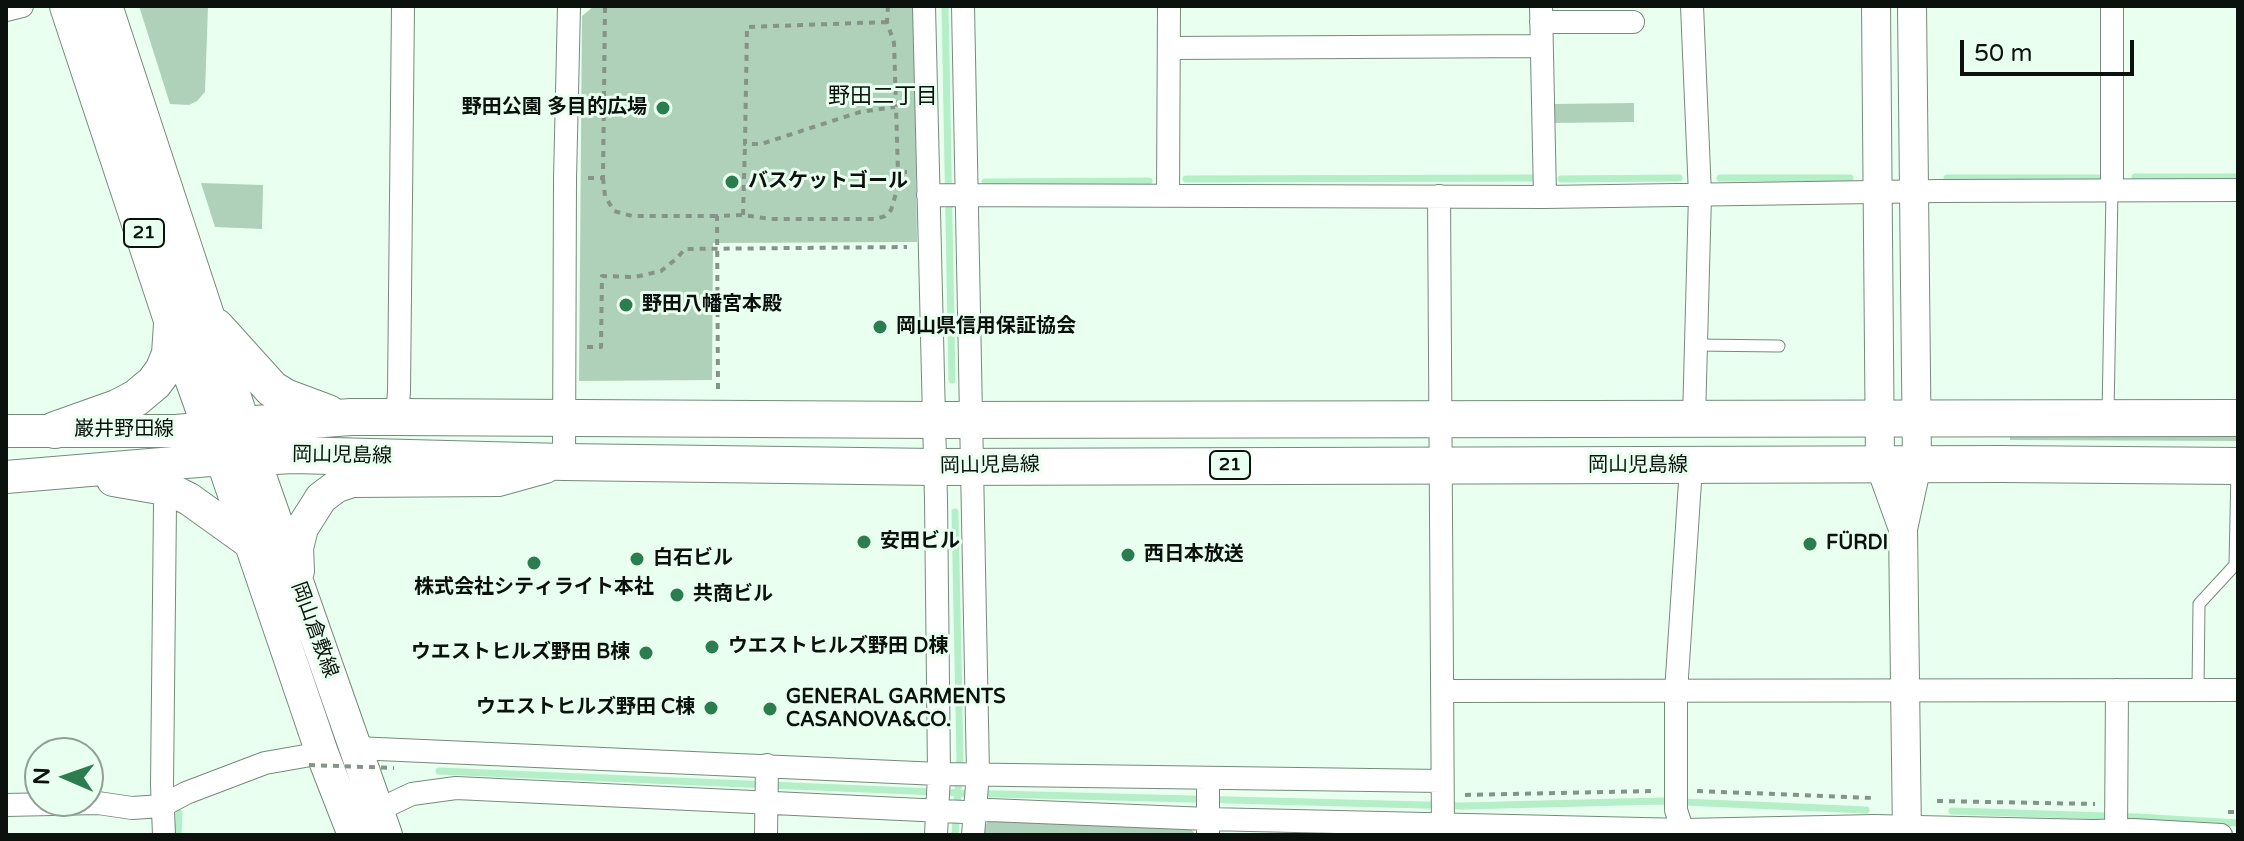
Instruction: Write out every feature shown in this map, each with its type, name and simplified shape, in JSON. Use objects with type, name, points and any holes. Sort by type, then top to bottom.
[{"type":"main road","name":"21","points":[[68,6],[172,320],[232,442]]},
{"type":"main road","name":"21","points":[[104,6],[208,317],[232,442]]},
{"type":"main road","points":[[208,317],[272,389],[323,412],[351,417]]},
{"type":"main road","points":[[55,430],[117,408],[154,383],[170,354],[172,320]]},
{"type":"main road","name":"岡山児島線","points":[[232,442],[351,417],[934,420],[2238,418]]},
{"type":"main road","name":"巌井野田線","points":[[6,431],[176,431],[232,442]]},
{"type":"main road","name":"岡山児島線","points":[[232,442],[293,455],[935,467],[2238,466]]},
{"type":"main road","name":"巌井野田線","points":[[6,477],[58,473],[232,442]]},
{"type":"main road","name":"岡山倉敷線","points":[[232,442],[249,542],[316,759],[354,835]]},
{"type":"main road","name":"岡山倉敷線","points":[[232,442],[299,587],[382,822]]},
{"type":"main road","points":[[299,587],[297,548],[302,528],[321,498],[337,486],[352,481],[498,480],[564,462]]},
{"type":"main road","points":[[58,473],[171,490],[189,499],[249,542]]},
{"type":"street","points":[[6,10],[22,6]]},
{"type":"street","points":[[397,417],[403,6]]},
{"type":"street","points":[[564,462],[569,6]]},
{"type":"street","points":[[924,6],[927,172],[948,195],[1545,197],[2238,190]]},
{"type":"street","points":[[936,835],[957,792],[973,466],[948,195],[963,6]]},
{"type":"street","points":[[1168,194],[1169,6]]},
{"type":"street","points":[[1692,6],[1700,195],[1694,419]]},
{"type":"street","points":[[1876,6],[1880,465],[1903,529]]},
{"type":"street","points":[[1907,831],[1903,529],[1917,465],[1912,6]]},
{"type":"street","points":[[2112,6],[2112,191]]},
{"type":"street","points":[[1545,197],[1541,14],[1633,22]]},
{"type":"street","points":[[1169,48],[1541,46]]},
{"type":"street","points":[[948,195],[929,247],[935,467],[957,792],[973,835]]},
{"type":"street","points":[[1439,196],[1443,811]]},
{"type":"street","points":[[1680,817],[1676,692],[1691,467]]},
{"type":"street","points":[[164,835],[165,504]]},
{"type":"street","points":[[2111,823],[2117,690]]},
{"type":"street","points":[[1443,691],[2238,690]]},
{"type":"street","points":[[356,748],[767,784],[957,792],[1005,811],[1208,807],[1443,811],[1680,817],[1907,831],[2111,823],[2221,835]]},
{"type":"street","points":[[6,805],[98,803],[132,808],[162,806],[186,793],[265,763],[316,759]]},
{"type":"street","points":[[382,822],[412,794],[456,788],[767,784],[1208,807],[1443,811]]},
{"type":"street","points":[[766,835],[767,784]]},
{"type":"lane","points":[[2107,418],[2112,191]]},
{"type":"lane","points":[[1696,345],[1779,346]]},
{"type":"lane","points":[[2198,690],[2199,604],[2235,565],[2238,466]]},
{"type":"path","points":[[605,6],[603,178],[605,196],[614,211],[632,216],[743,215],[771,219],[876,219],[891,210],[898,172],[894,43],[887,22],[888,6]]},
{"type":"path","points":[[743,215],[747,27],[887,22]]},
{"type":"path","points":[[745,144],[761,144],[860,112],[895,107]]},
{"type":"path","points":[[898,172],[927,172]]},
{"type":"path","points":[[565,179],[603,178]]},
{"type":"path","points":[[717,216],[718,389]]},
{"type":"path","points":[[565,347],[601,347],[602,276],[635,277],[661,271],[685,249],[929,247]]},
{"type":"path","points":[[680,305],[717,305]]},
{"type":"path","points":[[316,759],[394,768]]},
{"type":"path","points":[[1937,801],[2111,823]]},
{"type":"path","points":[[2223,811],[2238,812]]},
{"type":"green space","points":[[139,6],[208,6],[205,92],[197,101],[189,105],[170,104]]},
{"type":"green space","points":[[594,6],[914,6],[917,242],[713,243],[712,380],[579,381],[582,16]]},
{"type":"green space","points":[[1634,103],[1634,122],[1553,123],[1553,104]]},
{"type":"green space","points":[[201,183],[263,185],[262,229],[215,227]]},
{"type":"green space","points":[[2014,436],[2237,436],[2238,441],[2010,440]]},
{"type":"green space","points":[[990,820],[1189,827],[1196,835],[983,835],[983,827]]},
{"type":"waterway","points":[[945,6],[952,380]]},
{"type":"waterway","points":[[2135,177],[2238,177]]},
{"type":"waterway","points":[[1186,179],[1532,178]]},
{"type":"waterway","points":[[1561,179],[1679,178]]},
{"type":"waterway","points":[[1720,178],[1850,178]]},
{"type":"waterway","points":[[1947,178],[2098,178]]},
{"type":"waterway","points":[[985,182],[1149,181]]},
{"type":"waterway","points":[[955,512],[960,759],[955,835]]},
{"type":"waterway","points":[[439,771],[958,793],[1462,806],[1662,801],[1866,810]]},
{"type":"waterway","points":[[1952,811],[2238,823]]},
{"type":"waterway","points":[[178,835],[179,813]]},
{"type":"place","name":"野田公園 多目的広場","points":[[663,108]]},
{"type":"place","name":"バスケットゴール","points":[[732,182]]},
{"type":"place","name":"野田八幡宮本殿","points":[[626,305]]},
{"type":"place","name":"岡山県信用保証協会","points":[[880,327]]},
{"type":"place","name":"安田ビル","points":[[864,542]]},
{"type":"place","name":"FÜRDI","points":[[1810,544]]},
{"type":"place","name":"西日本放送","points":[[1128,555]]},
{"type":"place","name":"白石ビル","points":[[637,559]]},
{"type":"place","name":"株式会社シティライト本社","points":[[534,563]]},
{"type":"place","name":"共商ビル","points":[[677,595]]},
{"type":"place","name":"ウエストヒルズ野田 D棟","points":[[712,647]]},
{"type":"place","name":"ウエストヒルズ野田 B棟","points":[[646,653]]},
{"type":"place","name":"ウエストヒルズ野田 C棟","points":[[711,708]]},
{"type":"place","name":"GENERAL GARMENTS CASANOVA&CO.","points":[[770,709]]},
{"type":"district","name":"野田二丁目","points":[[883,97]]}]
